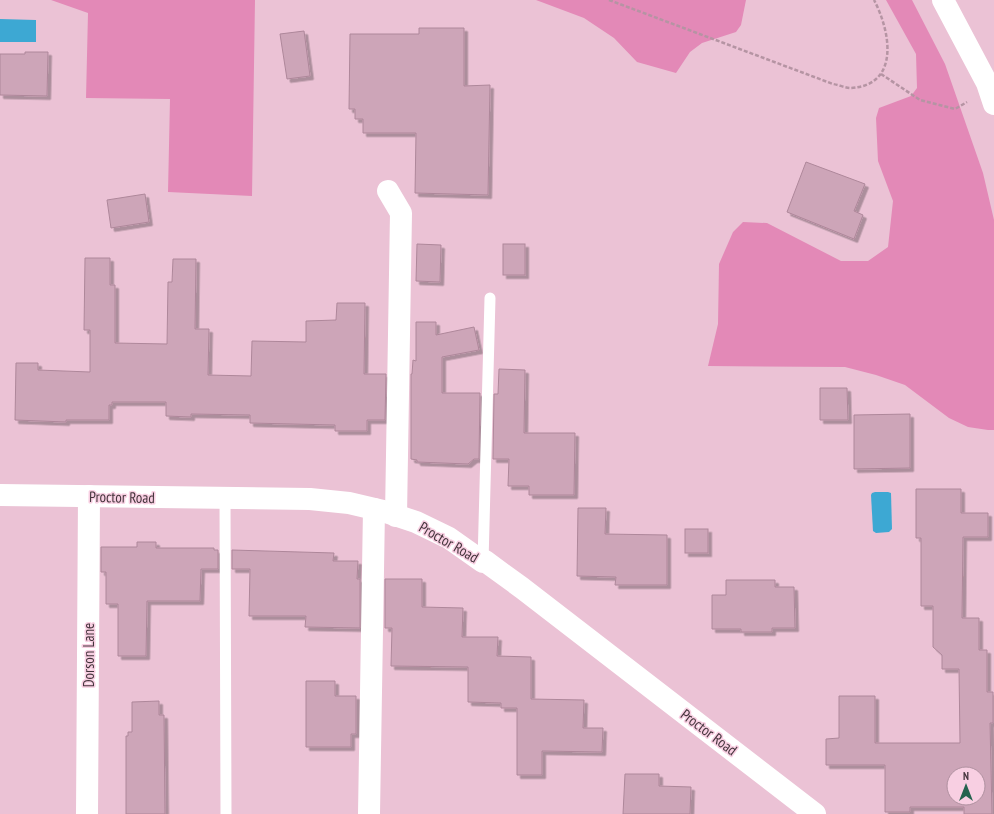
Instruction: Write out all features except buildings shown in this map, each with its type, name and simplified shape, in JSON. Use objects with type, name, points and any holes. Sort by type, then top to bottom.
[{"type":"street","points":[[943,0],[991,88]]},
{"type":"street","points":[[388,191],[401,213],[396,516]]},
{"type":"street","name":"Proctor Road","points":[[0,495],[310,499],[349,503],[416,522],[449,538],[483,562],[485,561],[522,588],[815,814]]},
{"type":"street","name":"Dorson Lane","points":[[87,814],[89,496]]},
{"type":"street","points":[[368,814],[374,509]]},
{"type":"lane","points":[[483,562],[490,298]]},
{"type":"lane","points":[[225,498],[226,814]]},
{"type":"path","points":[[609,0],[833,84],[850,88],[870,84],[881,74],[888,55],[888,40],[881,13],[874,0]]},
{"type":"path","points":[[881,74],[920,100],[955,109],[991,88]]},
{"type":"shaded area","points":[[51,0],[255,0],[252,196],[168,192],[170,99],[86,98],[88,13]]},
{"type":"shaded area","points":[[536,0],[746,0],[741,25],[736,32],[702,43],[690,52],[676,73],[637,62],[614,38],[584,18]]},
{"type":"shaded area","points":[[886,0],[912,0],[945,64],[983,173],[994,220],[994,430],[968,427],[949,418],[905,385],[876,375],[845,367],[708,366],[718,324],[719,264],[733,232],[743,222],[767,223],[841,261],[868,261],[888,247],[893,201],[878,161],[876,118],[879,108],[911,96],[917,88],[916,54]]},
{"type":"water","points":[[0,19],[36,20],[36,42],[0,42]]},
{"type":"water","points":[[875,492],[891,493],[892,529],[889,532],[876,533],[873,531],[871,495]]}]
